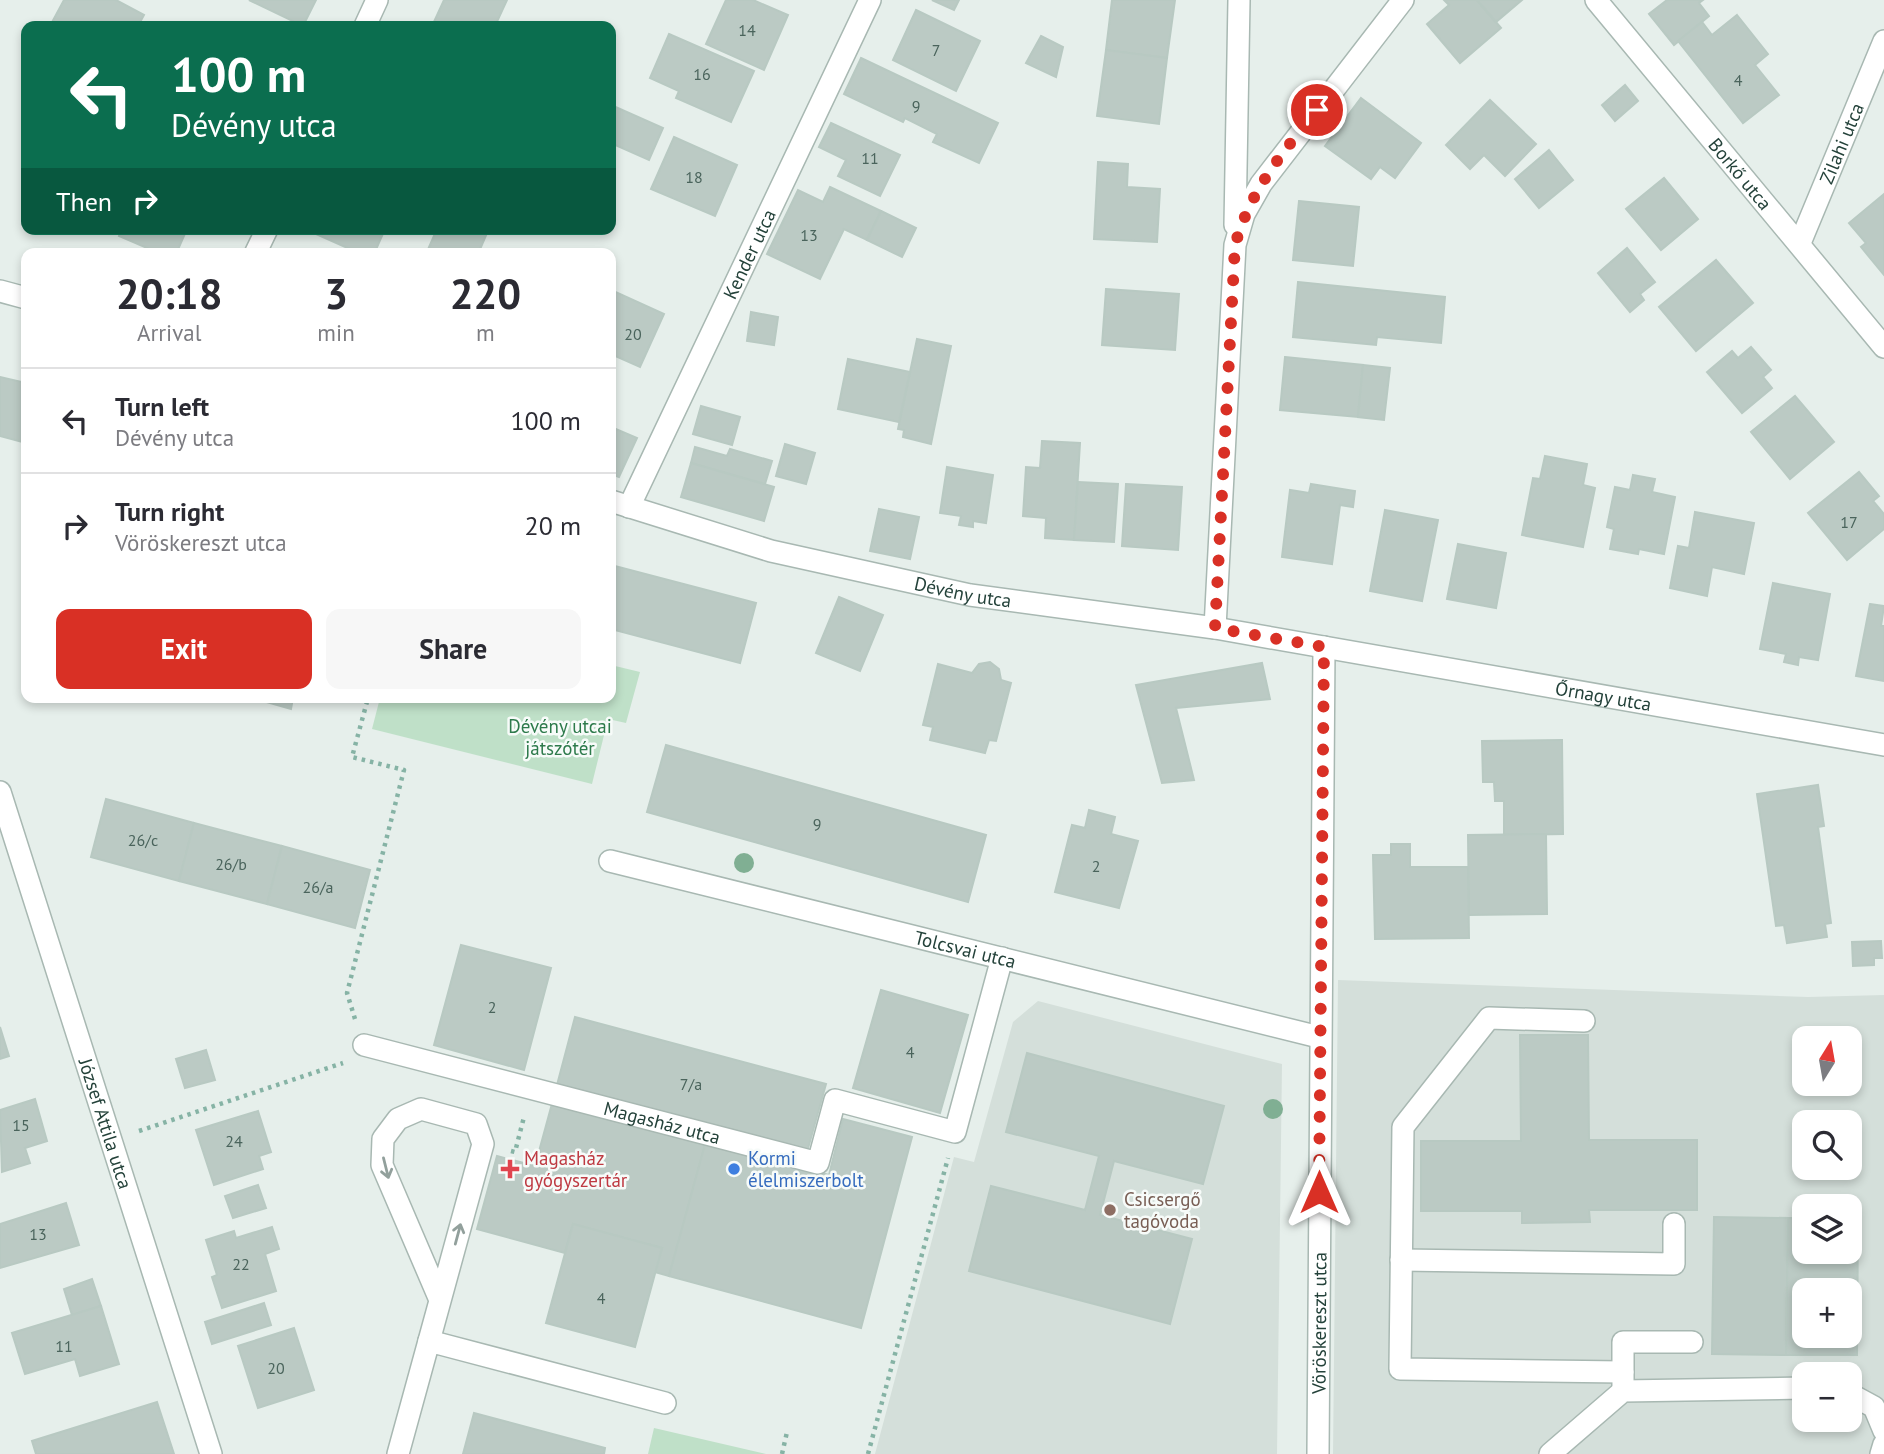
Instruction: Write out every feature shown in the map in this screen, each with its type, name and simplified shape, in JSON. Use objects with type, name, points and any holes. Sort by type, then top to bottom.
[{"type":"street","points":[[367,21],[377,0]]},
{"type":"street","name":"Kender utca","points":[[620,504],[870,0]]},
{"type":"street","points":[[1215,628],[1235,245],[1239,0]]},
{"type":"street","points":[[1235,245],[1244,214],[1261,184],[1403,0]]},
{"type":"street","name":"Borkő utca","points":[[1596,0],[1884,346]]},
{"type":"street","name":"Zilahi utca","points":[[1800,243],[1884,41]]},
{"type":"street","points":[[0,291],[21,297]]},
{"type":"street","name":"Dévény utca","points":[[620,504],[771,551],[970,596],[1215,628],[1324,647]]},
{"type":"street","name":"Őrnagy utca","points":[[1324,647],[1884,745]]},
{"type":"street","name":"Vöröskereszt utca","points":[[1318,1454],[1324,647]]},
{"type":"street","name":"József Attila utca","points":[[0,792],[211,1454]]},
{"type":"street","name":"Tolcsvai utca","points":[[610,861],[1320,1037]]},
{"type":"street","points":[[955,1132],[1002,958]]},
{"type":"street","points":[[1584,1021],[1489,1018],[1403,1127],[1400,1368],[1792,1388]]},
{"type":"street","name":"Magasház utca","points":[[364,1045],[818,1163],[835,1100],[955,1132]]},
{"type":"street","points":[[398,1454],[483,1144],[476,1124],[421,1109],[398,1119],[383,1139],[382,1165],[440,1300]]},
{"type":"street","points":[[1401,1260],[1674,1264],[1674,1224]]},
{"type":"street","points":[[429,1341],[665,1403]]},
{"type":"street","points":[[1550,1454],[1623,1381],[1623,1342],[1692,1342]]},
{"type":"street","points":[[1862,1400],[1874,1407],[1884,1431]]},
{"type":"street","points":[[1881,1454],[1884,1444]]},
{"type":"path","points":[[138,1132],[368,1055],[347,993],[404,770],[352,757],[367,703]]},
{"type":"path","points":[[515,1152],[532,1088]]},
{"type":"path","points":[[868,1454],[955,1132]]},
{"type":"path","points":[[782,1454],[787,1432]]},
{"type":"shaded area","points":[[1338,980],[1808,997],[1884,995],[1884,1454],[1333,1454]]},
{"type":"shaded area","name":"Csicsergő tagóvoda","points":[[1038,1001],[1282,1064],[1277,1454],[875,1454],[954,1157],[974,1162],[1013,1022]]},
{"type":"green space","name":"Dévény utcai játszótér","points":[[616,666],[640,672],[626,723],[608,719],[592,784],[372,729],[379,703],[616,703]]},
{"type":"green space","points":[[654,1428],[766,1454],[648,1454]]},
{"type":"building","points":[[64,0],[116,0],[144,15],[141,21],[53,21]]},
{"type":"building","points":[[249,0],[316,0],[306,21],[293,21]]},
{"type":"building","points":[[444,0],[507,0],[497,21],[434,21]]},
{"type":"building","points":[[726,0],[753,0],[788,15],[764,70],[706,44]]},
{"type":"building","points":[[932,0],[959,0],[954,10]]},
{"type":"building","points":[[1112,0],[1175,0],[1167,58],[1106,50]]},
{"type":"building","points":[[1444,0],[1477,0],[1501,28],[1460,63],[1427,24],[1449,5]]},
{"type":"building","points":[[1477,0],[1522,0],[1496,22]]},
{"type":"building","points":[[1667,0],[1703,0],[1699,3],[1709,16],[1674,45],[1649,14]]},
{"type":"building","points":[[916,10],[980,41],[956,91],[893,60]]},
{"type":"building","points":[[1737,15],[1768,54],[1755,65],[1779,95],[1743,123],[1678,41],[1702,22],[1712,35]]},
{"type":"building","points":[[669,34],[754,71],[731,122],[676,98],[679,91],[650,78]]},
{"type":"building","points":[[1041,36],[1063,47],[1056,77],[1026,63]]},
{"type":"building","points":[[1106,50],[1167,58],[1159,124],[1097,116]]},
{"type":"building","points":[[861,58],[998,123],[979,163],[933,142],[937,134],[905,118],[903,122],[844,94]]},
{"type":"building","points":[[1625,85],[1638,101],[1615,121],[1602,105]]},
{"type":"building","points":[[1361,98],[1421,143],[1395,178],[1380,167],[1371,179],[1325,146]]},
{"type":"building","points":[[1490,100],[1536,144],[1505,176],[1484,155],[1470,169],[1446,145]]},
{"type":"building","points":[[616,107],[663,128],[649,160],[616,145]]},
{"type":"building","points":[[831,123],[900,155],[880,196],[838,176],[846,160],[819,147]]},
{"type":"building","points":[[674,137],[737,165],[715,216],[651,189]]},
{"type":"building","points":[[1549,150],[1573,180],[1539,208],[1515,179]]},
{"type":"building","points":[[1098,162],[1128,164],[1127,187],[1160,189],[1157,242],[1094,239]]},
{"type":"building","points":[[1664,178],[1698,219],[1661,250],[1626,209]]},
{"type":"building","points":[[830,187],[881,211],[867,240],[844,229],[820,279],[767,254],[798,190],[823,202]]},
{"type":"building","points":[[1884,194],[1884,275],[1861,247],[1866,243],[1849,223]]},
{"type":"building","points":[[1299,201],[1359,207],[1353,266],[1293,260]]},
{"type":"building","points":[[881,211],[916,228],[902,257],[867,240]]},
{"type":"building","points":[[184,235],[179,248],[147,248],[119,236]]},
{"type":"building","points":[[318,235],[382,235],[377,248],[348,248]]},
{"type":"building","points":[[434,235],[486,235],[481,248],[429,248]]},
{"type":"building","points":[[1627,248],[1655,282],[1640,294],[1644,300],[1630,312],[1598,273]]},
{"type":"building","points":[[1716,260],[1753,303],[1696,351],[1659,307]]},
{"type":"building","points":[[1298,282],[1445,297],[1441,343],[1377,337],[1376,345],[1293,337]]},
{"type":"building","points":[[1106,289],[1179,294],[1175,350],[1102,345]]},
{"type":"building","points":[[616,292],[664,314],[640,367],[616,356]]},
{"type":"building","points":[[751,312],[778,317],[774,345],[747,341]]},
{"type":"building","points":[[917,339],[951,346],[931,444],[903,437],[904,430],[898,429]]},
{"type":"building","points":[[1751,347],[1771,370],[1763,377],[1772,388],[1742,413],[1707,372],[1732,351],[1738,358]]},
{"type":"building","points":[[1285,357],[1363,365],[1358,417],[1280,410]]},
{"type":"building","points":[[848,359],[910,372],[899,422],[838,409]]},
{"type":"building","points":[[1363,365],[1390,368],[1384,420],[1358,417]]},
{"type":"building","points":[[0,377],[21,382],[21,442],[0,436]]},
{"type":"building","points":[[1795,396],[1834,442],[1790,479],[1751,432]]},
{"type":"building","points":[[701,406],[740,417],[732,445],[693,434]]},
{"type":"building","points":[[616,429],[637,438],[619,477],[616,476]]},
{"type":"building","points":[[1042,441],[1080,443],[1074,540],[1045,538],[1046,518],[1023,516],[1026,467],[1040,468]]},
{"type":"building","points":[[785,444],[815,453],[806,484],[776,476]]},
{"type":"building","points":[[695,447],[727,456],[730,449],[772,461],[765,484],[691,463]]},
{"type":"building","points":[[1545,456],[1587,464],[1583,485],[1595,488],[1583,547],[1522,535],[1533,478],[1540,479]]},
{"type":"building","points":[[691,463],[774,487],[764,521],[681,497]]},
{"type":"building","points":[[947,467],[993,475],[986,523],[973,521],[973,527],[959,525],[961,516],[940,513]]},
{"type":"building","points":[[1859,472],[1879,496],[1873,501],[1884,514],[1884,529],[1847,560],[1808,513]]},
{"type":"building","points":[[1633,475],[1655,479],[1652,492],[1675,497],[1664,554],[1639,549],[1638,554],[1610,549],[1614,529],[1607,527],[1615,487],[1630,490]]},
{"type":"building","points":[[1078,482],[1118,484],[1114,542],[1074,540]]},
{"type":"building","points":[[1126,484],[1182,487],[1178,550],[1122,546]]},
{"type":"building","points":[[1311,484],[1355,491],[1353,507],[1340,505],[1332,564],[1282,557],[1290,490],[1309,493]]},
{"type":"building","points":[[879,509],[919,517],[910,559],[870,551]]},
{"type":"building","points":[[1385,510],[1438,520],[1422,601],[1370,591]]},
{"type":"building","points":[[1695,512],[1754,523],[1744,574],[1712,567],[1707,596],[1670,588],[1678,546],[1689,548]]},
{"type":"building","points":[[1458,544],[1506,553],[1496,608],[1447,599]]},
{"type":"building","points":[[616,566],[756,603],[740,663],[616,630]]},
{"type":"building","points":[[1773,583],[1830,594],[1818,660],[1799,657],[1798,665],[1784,662],[1786,654],[1760,649]]},
{"type":"building","points":[[839,597],[883,615],[860,671],[816,653]]},
{"type":"building","points":[[1870,604],[1884,606],[1881,626],[1884,626],[1884,681],[1856,676]]},
{"type":"building","points":[[990,662],[999,669],[1001,680],[1011,683],[996,741],[989,740],[985,753],[930,740],[933,727],[923,725],[938,664],[972,673],[979,664]]},
{"type":"building","points":[[1262,663],[1270,699],[1176,708],[1194,780],[1162,783],[1136,685]]},
{"type":"building","points":[[270,703],[292,703],[291,709]]},
{"type":"building","points":[[1562,740],[1563,834],[1504,835],[1504,801],[1495,801],[1494,782],[1483,782],[1482,741]]},
{"type":"building","points":[[666,745],[986,835],[968,902],[647,812]]},
{"type":"building","points":[[1818,785],[1824,826],[1818,827],[1831,923],[1825,924],[1827,937],[1787,943],[1784,925],[1776,926],[1757,794]]},
{"type":"building","points":[[106,799],[194,823],[179,881],[91,857]]},
{"type":"building","points":[[1089,810],[1115,817],[1111,834],[1138,841],[1119,908],[1055,892],[1072,825],[1085,828]]},
{"type":"building","points":[[194,823],[282,846],[267,904],[179,881]]},
{"type":"building","points":[[1546,834],[1547,914],[1469,915],[1468,835]]},
{"type":"building","points":[[1391,844],[1410,844],[1410,867],[1468,867],[1469,938],[1375,939],[1373,855],[1391,855]]},
{"type":"building","points":[[282,846],[370,870],[355,928],[267,904]]},
{"type":"building","points":[[1881,941],[1882,958],[1874,958],[1874,965],[1853,966],[1852,942]]},
{"type":"building","points":[[461,945],[551,968],[524,1070],[434,1045]]},
{"type":"building","points":[[881,990],[968,1015],[940,1113],[853,1088]]},
{"type":"building","points":[[575,1017],[826,1084],[807,1152],[557,1085]]},
{"type":"building","points":[[0,1027],[9,1056],[0,1059]]},
{"type":"building","points":[[1520,1035],[1588,1035],[1589,1140],[1697,1140],[1697,1210],[1589,1210],[1590,1222],[1522,1223],[1522,1211],[1421,1211],[1421,1141],[1521,1141]]},
{"type":"building","points":[[206,1050],[215,1080],[185,1088],[176,1059]]},
{"type":"building","points":[[1027,1053],[1224,1106],[1203,1184],[1114,1161],[1100,1215],[1192,1239],[1170,1324],[969,1271],[991,1186],[1085,1210],[1099,1156],[1006,1132]]},
{"type":"building","points":[[35,1099],[47,1141],[25,1148],[30,1163],[2,1172],[0,1110]]},
{"type":"building","points":[[553,1100],[706,1141],[669,1276],[655,1272],[662,1248],[573,1224],[565,1253],[477,1229],[497,1156],[535,1166]]},
{"type":"building","points":[[258,1111],[271,1152],[259,1156],[263,1169],[214,1185],[196,1130]]},
{"type":"building","points":[[843,1119],[912,1137],[861,1328],[669,1276],[706,1141],[829,1175]]},
{"type":"building","points":[[258,1185],[266,1208],[233,1218],[225,1196]]},
{"type":"building","points":[[66,1203],[79,1245],[0,1268],[0,1224]]},
{"type":"building","points":[[1714,1217],[1788,1218],[1786,1355],[1712,1354]]},
{"type":"building","points":[[1788,1218],[1792,1218],[1792,1264],[1858,1264],[1858,1278],[1792,1278],[1792,1348],[1857,1348],[1857,1355],[1786,1355]]},
{"type":"building","points":[[573,1224],[662,1248],[635,1347],[546,1323]]},
{"type":"building","points":[[272,1227],[279,1249],[265,1254],[276,1291],[222,1308],[212,1277],[217,1275],[206,1240],[234,1231],[236,1238]]},
{"type":"building","points":[[92,1279],[101,1306],[72,1315],[64,1289]]},
{"type":"building","points":[[264,1303],[271,1325],[212,1344],[205,1322]]},
{"type":"building","points":[[101,1306],[119,1364],[80,1376],[75,1359],[25,1374],[12,1333]]},
{"type":"building","points":[[294,1328],[314,1390],[258,1408],[238,1346]]},
{"type":"building","points":[[157,1402],[174,1454],[36,1454],[32,1441]]},
{"type":"building","points":[[474,1413],[605,1448],[604,1454],[463,1454]]},
{"type":"place","name":"Magasház gyógyszertár","points":[[510,1169]]},
{"type":"place","name":"Kormi élelmiszerbolt","points":[[734,1169]]},
{"type":"place","name":"Csicsergő tagóvoda","points":[[1110,1210]]},
{"type":"route","points":[[1317,110],[1261,184],[1244,214],[1235,245],[1215,628],[1324,647],[1319,1192]]}]
